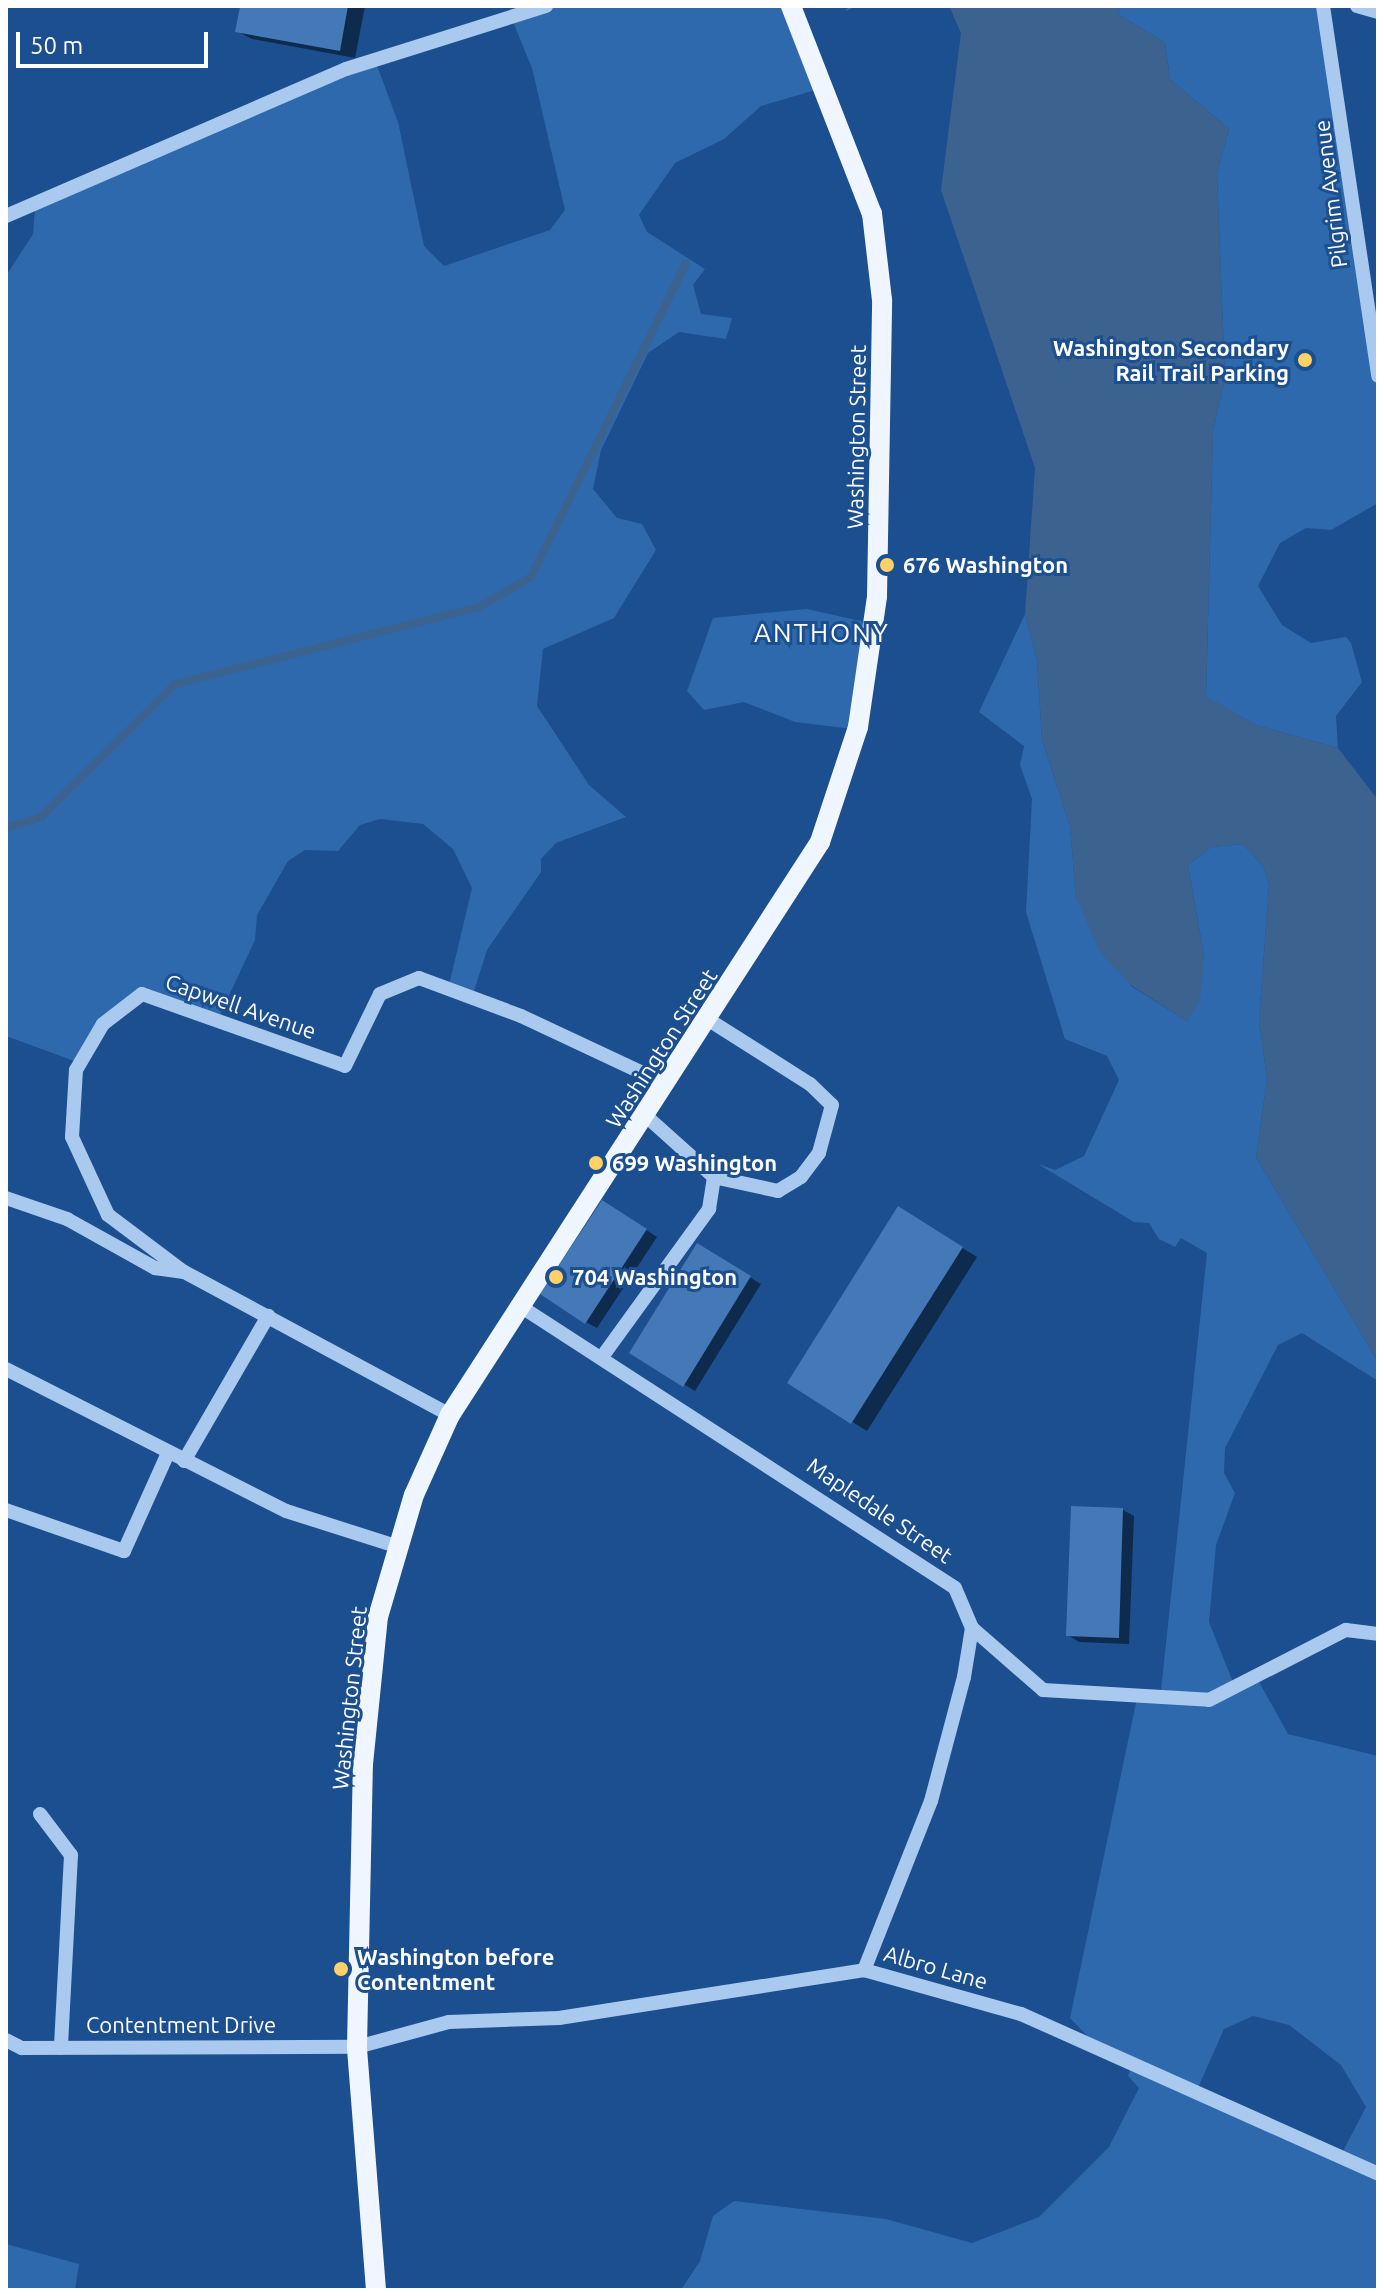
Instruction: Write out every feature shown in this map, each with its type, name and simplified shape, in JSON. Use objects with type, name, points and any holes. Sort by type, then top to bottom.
[{"type":"main road","name":"Washington Street","points":[[376,2290],[357,2047],[363,1764],[378,1617],[399,1547],[450,1415],[709,1020],[820,842],[858,727],[877,596],[882,300],[872,214],[791,6]]},
{"type":"street","points":[[6,216],[346,69],[546,6]]},
{"type":"street","name":"Pilgrim Avenue","points":[[1323,6],[1378,376]]},
{"type":"street","points":[[1357,6],[1378,12]]},
{"type":"street","name":"Capwell Avenue","points":[[450,1415],[184,1272],[108,1215],[72,1137],[76,1070],[103,1024],[142,994],[345,1066],[380,994],[419,978],[521,1016],[666,1084]]},
{"type":"street","points":[[645,1115],[714,1177],[778,1191],[801,1177],[819,1153],[832,1105],[810,1084],[709,1020]]},
{"type":"street","points":[[602,1357],[709,1209],[714,1177]]},
{"type":"street","points":[[6,1198],[67,1219],[155,1268],[184,1272]]},
{"type":"street","name":"Mapledale Street","points":[[520,1306],[944,1580],[972,1628],[1043,1690],[1209,1700],[1346,1630],[1378,1634]]},
{"type":"street","points":[[184,1461],[268,1316]]},
{"type":"street","points":[[6,1369],[286,1511],[399,1547]]},
{"type":"street","points":[[6,1510],[124,1551],[168,1453]]},
{"type":"street","points":[[864,1970],[931,1801],[972,1628]]},
{"type":"street","points":[[40,1814],[71,1855],[61,2048]]},
{"type":"street","name":"Albro Lane","points":[[357,2047],[449,2022],[559,2018],[864,1970],[1021,2014],[1378,2174]]},
{"type":"street","name":"Contentment Drive","points":[[6,2040],[22,2048],[357,2047]]},
{"type":"shaded area","points":[[544,6],[790,6],[822,88],[761,106],[724,139],[675,163],[639,215],[647,232],[705,269],[693,285],[701,314],[732,318],[726,339],[679,332],[648,353],[601,450],[593,489],[617,518],[642,524],[656,550],[614,618],[543,649],[537,706],[589,785],[626,817],[556,843],[541,859],[541,872],[487,950],[474,991],[449,985],[472,888],[453,849],[423,824],[380,819],[360,825],[338,851],[305,850],[288,861],[257,915],[255,940],[218,1019],[140,994],[77,1062],[6,1036],[6,276],[33,234],[35,210],[376,63],[398,122],[424,246],[444,266],[550,230],[565,210],[532,68],[511,17]]},
{"type":"shaded area","points":[[949,6],[1120,6],[1118,14],[1165,43],[1170,79],[1229,129],[1217,174],[1225,378],[1213,431],[1206,696],[1256,725],[1338,748],[1378,800],[1378,1362],[1256,1157],[1267,1079],[1259,1021],[1269,885],[1263,866],[1243,844],[1211,847],[1188,865],[1204,956],[1200,1000],[1187,1021],[1132,986],[1099,951],[1076,897],[1070,826],[1042,740],[1037,660],[1025,614],[1035,468],[941,190],[961,33]]},
{"type":"shaded area","points":[[1120,6],[1325,6],[1378,374],[1378,503],[1331,530],[1306,528],[1280,543],[1258,586],[1282,625],[1311,643],[1346,637],[1351,643],[1362,682],[1336,716],[1338,748],[1256,725],[1206,697],[1213,431],[1225,378],[1217,174],[1229,129],[1170,79],[1165,43],[1118,14]]},
{"type":"shaded area","points":[[807,609],[865,622],[853,729],[795,722],[744,702],[704,710],[687,691],[713,618]]},
{"type":"shaded area","points":[[1025,614],[1037,660],[1042,740],[1070,826],[1076,897],[1131,986],[1187,1021],[1204,956],[1188,865],[1211,847],[1243,844],[1263,866],[1269,885],[1259,1021],[1267,1079],[1256,1157],[1378,1362],[1378,1381],[1302,1333],[1278,1345],[1225,1448],[1224,1473],[1235,1493],[1216,1545],[1209,1622],[1233,1682],[1258,1680],[1288,1734],[1378,1756],[1378,2290],[681,2290],[700,2261],[713,2216],[734,2201],[886,2219],[972,2243],[1039,2217],[1109,2147],[1139,2088],[1128,2076],[1132,2064],[1098,2047],[1070,2018],[1136,1703],[1141,1691],[1161,1691],[1207,1253],[1181,1238],[1175,1247],[1159,1239],[1149,1223],[1134,1222],[1038,1164],[1055,1170],[1084,1156],[1119,1080],[1107,1056],[1065,1039],[1026,912],[1032,799],[1020,765],[1024,746],[979,712]],"holes":[[[1253,2016],[1289,2025],[1341,2065],[1366,2107],[1340,2157],[1198,2088],[1224,2029]]]},
{"type":"shaded area","points":[[6,2244],[79,2264],[75,2290],[6,2290]]},
{"type":"building","points":[[240,6],[348,6],[340,51],[235,32]]},
{"type":"building","points":[[602,1200],[647,1229],[585,1324],[540,1294]]},
{"type":"building","points":[[898,1206],[963,1247],[851,1424],[787,1383]]},
{"type":"building","points":[[697,1243],[751,1276],[683,1387],[629,1353]]},
{"type":"building","points":[[1071,1506],[1123,1508],[1119,1638],[1066,1636]]},
{"type":"waterway","points":[[6,828],[41,817],[175,684],[479,607],[531,577],[686,263]]},
{"type":"place","name":"Washington Secondary Rail Trail Parking","points":[[1305,360]]},
{"type":"place","name":"676 Washington","points":[[887,565]]},
{"type":"place","name":"699 Washington","points":[[596,1163]]},
{"type":"place","name":"704 Washington","points":[[556,1277]]},
{"type":"place","name":"Washington before Contentment","points":[[341,1969]]},
{"type":"district","name":"ANTHONY","points":[[822,633]]}]
